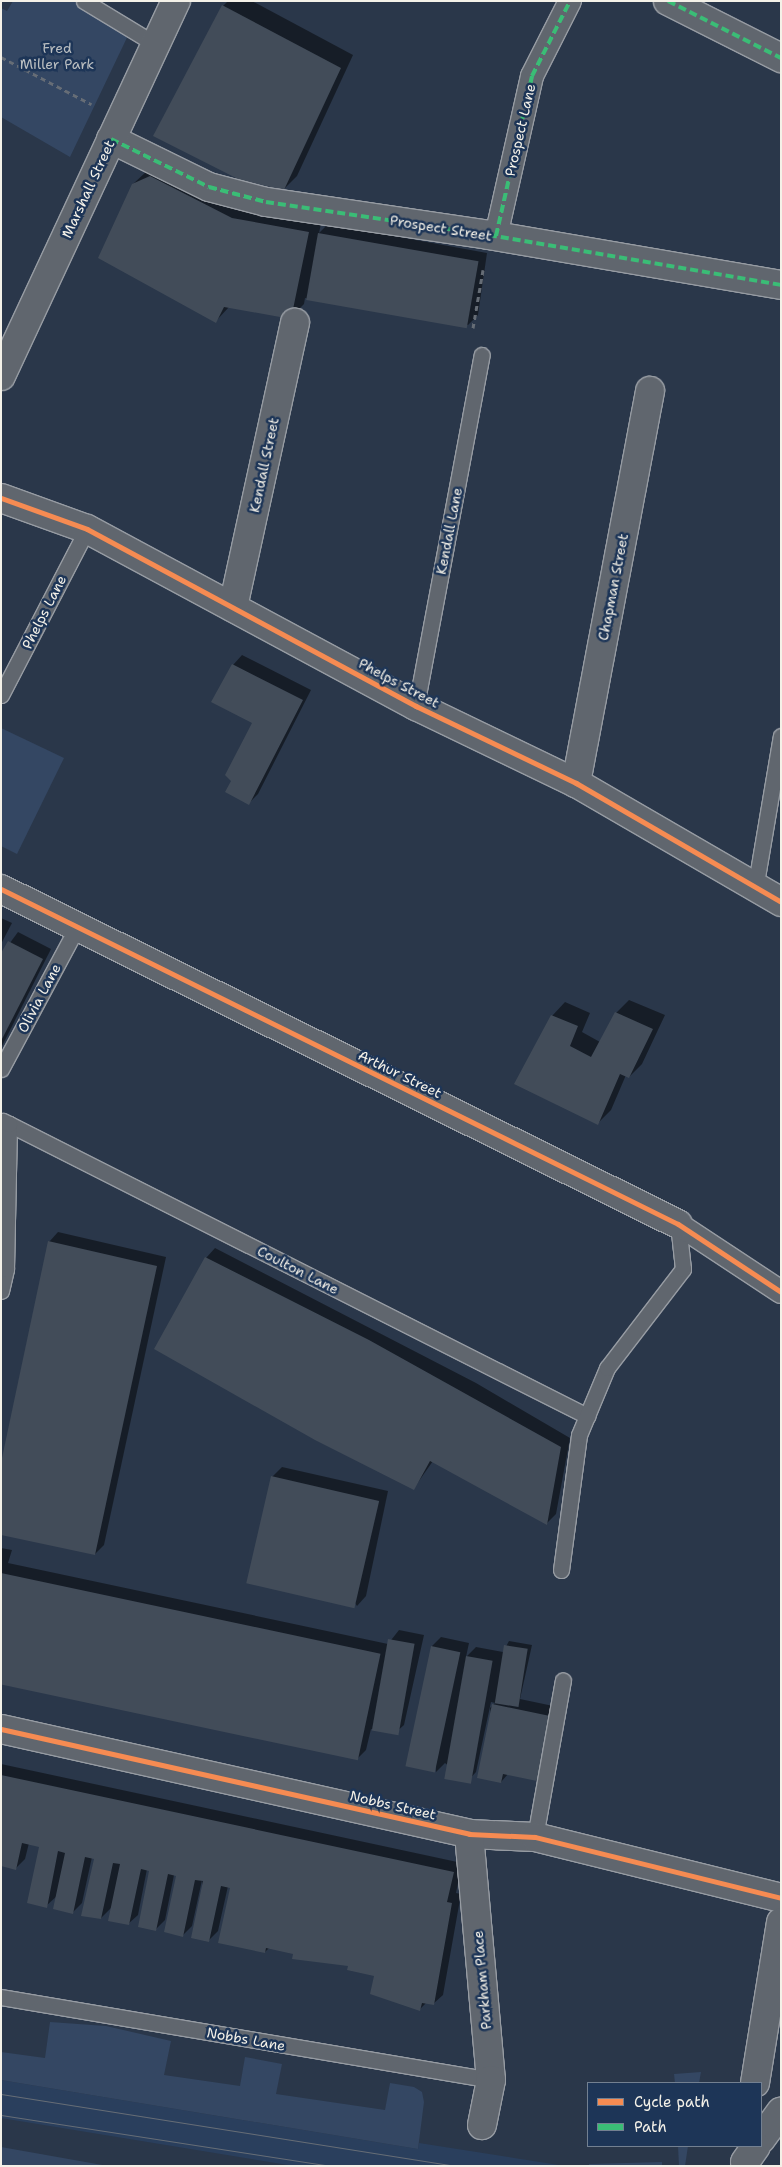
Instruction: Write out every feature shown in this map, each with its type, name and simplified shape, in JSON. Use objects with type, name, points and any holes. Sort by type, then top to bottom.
[{"type":"main road","name":"Marshall Street","points":[[1,376],[176,1]]},
{"type":"main road","points":[[668,1],[781,58]]},
{"type":"main road","name":"Prospect Street","points":[[116,129],[209,188],[266,202],[492,235],[781,285]]},
{"type":"main road","name":"Kendall Street","points":[[233,607],[295,323]]},
{"type":"main road","name":"Chapman Street","points":[[576,783],[650,391]]},
{"type":"main road","name":"Phelps Street","points":[[1,498],[87,529],[416,706],[576,783],[755,890],[781,902]]},
{"type":"main road","name":"Arthur Street","points":[[1,889],[678,1224]]},
{"type":"main road","name":"Nobbs Street","points":[[1,1729],[469,1834],[535,1837],[781,1898]]},
{"type":"main road","name":"Parkham Place","points":[[469,1834],[490,2080],[482,2126]]},
{"type":"main road","points":[[755,2082],[781,1922]]},
{"type":"main road","points":[[762,2138],[781,2112]]},
{"type":"street","name":"Prospect Lane","points":[[492,235],[532,76],[570,1]]},
{"type":"street","name":"Arthur Street","points":[[678,1224],[781,1292]]},
{"type":"lane","points":[[84,1],[155,44]]},
{"type":"lane","name":"Kendall Lane","points":[[416,706],[482,356]]},
{"type":"lane","name":"Phelps Lane","points":[[1,695],[87,529]]},
{"type":"lane","points":[[755,890],[781,736]]},
{"type":"lane","name":"Olivia Lane","points":[[1,1069],[77,927]]},
{"type":"lane","points":[[1,1290],[6,1269],[5,1122]]},
{"type":"lane","name":"Coulton Lane","points":[[5,1122],[587,1416]]},
{"type":"lane","points":[[561,1570],[579,1435],[607,1368],[683,1269],[678,1224]]},
{"type":"lane","points":[[535,1837],[563,1680]]},
{"type":"lane","name":"Nobbs Lane","points":[[1,1997],[490,2080]]},
{"type":"path","points":[[1,57],[116,129]]},
{"type":"path","points":[[482,356],[469,354],[492,235]]},
{"type":"shaded area","points":[[1,2080],[418,2149],[419,2143],[565,2166],[294,2166],[1,2118]]},
{"type":"green space","name":"Fred Miller Park","points":[[13,1],[90,1],[133,25],[70,157],[1,117],[1,8],[7,11]]},
{"type":"green space","points":[[1,728],[64,758],[17,854],[1,846]]},
{"type":"green space","points":[[50,2022],[106,2026],[171,2041],[164,2075],[240,2086],[245,2057],[282,2064],[276,2094],[385,2110],[390,2083],[414,2087],[422,2092],[424,2102],[418,2149],[1,2080],[1,2052],[45,2058]]},
{"type":"green space","points":[[701,2072],[699,2082],[675,2082],[674,2074]]},
{"type":"green space","points":[[1,2147],[108,2166],[1,2166]]},
{"type":"green space","points":[[678,2147],[688,2147],[685,2166],[679,2166]]},
{"type":"green space","points":[[662,2162],[662,2166],[589,2166],[589,2164]]},
{"type":"building","points":[[222,5],[341,68],[284,190],[240,180],[153,136]]},
{"type":"building","points":[[150,176],[232,218],[309,232],[291,319],[224,307],[216,323],[98,258],[132,184]]},
{"type":"building","points":[[318,233],[479,261],[467,328],[306,300]]},
{"type":"building","points":[[232,664],[303,700],[249,805],[225,792],[231,781],[225,775],[252,723],[211,702]]},
{"type":"building","points":[[8,941],[43,959],[1,1041],[1,953]]},
{"type":"building","points":[[615,1012],[653,1029],[629,1078],[620,1074],[598,1125],[514,1084],[551,1015],[578,1026],[570,1046],[591,1057]]},
{"type":"building","points":[[48,1241],[157,1266],[95,1555],[1,1535],[2,1458]]},
{"type":"building","points":[[205,1257],[369,1340],[561,1447],[547,1525],[430,1461],[414,1490],[315,1440],[154,1349]]},
{"type":"building","points":[[271,1476],[379,1501],[354,1608],[246,1583]]},
{"type":"building","points":[[1,1573],[381,1654],[358,1760],[1,1684]]},
{"type":"building","points":[[388,1639],[415,1644],[398,1735],[372,1731]]},
{"type":"building","points":[[504,1645],[528,1649],[518,1707],[495,1703]]},
{"type":"building","points":[[431,1646],[460,1652],[435,1773],[405,1766]]},
{"type":"building","points":[[466,1656],[493,1661],[471,1784],[444,1779]]},
{"type":"building","points":[[492,1704],[550,1716],[537,1781],[503,1774],[501,1783],[477,1778]]},
{"type":"building","points":[[1,1775],[454,1872],[447,1902],[452,1903],[434,2005],[422,2003],[420,2011],[370,1994],[374,1976],[347,1970],[348,1966],[292,1959],[293,1954],[266,1948],[265,1953],[218,1943],[230,1888],[221,1886],[209,1942],[191,1938],[203,1881],[195,1880],[183,1937],[164,1932],[176,1876],[168,1874],[156,1931],[138,1927],[149,1871],[141,1869],[129,1925],[108,1921],[120,1864],[113,1863],[101,1919],[81,1916],[94,1859],[85,1857],[73,1914],[53,1909],[65,1853],[58,1851],[47,1908],[27,1903],[39,1847],[22,1843],[16,1870],[1,1866]]},
{"type":"tram line","points":[[1,2094],[454,2166]]},
{"type":"tram line","points":[[1,2115],[331,2166]]},
{"type":"marked path","points":[[496,236],[532,76],[570,1]]},
{"type":"marked path","points":[[668,1],[781,58]]},
{"type":"marked path","points":[[111,139],[209,187],[266,202],[489,235],[781,285]]},
{"type":"cycle path","points":[[1,498],[87,529],[416,706],[576,783],[781,902]]},
{"type":"cycle path","points":[[1,889],[678,1224],[781,1292]]},
{"type":"cycle path","points":[[1,1729],[469,1834],[535,1837],[781,1898]]}]
